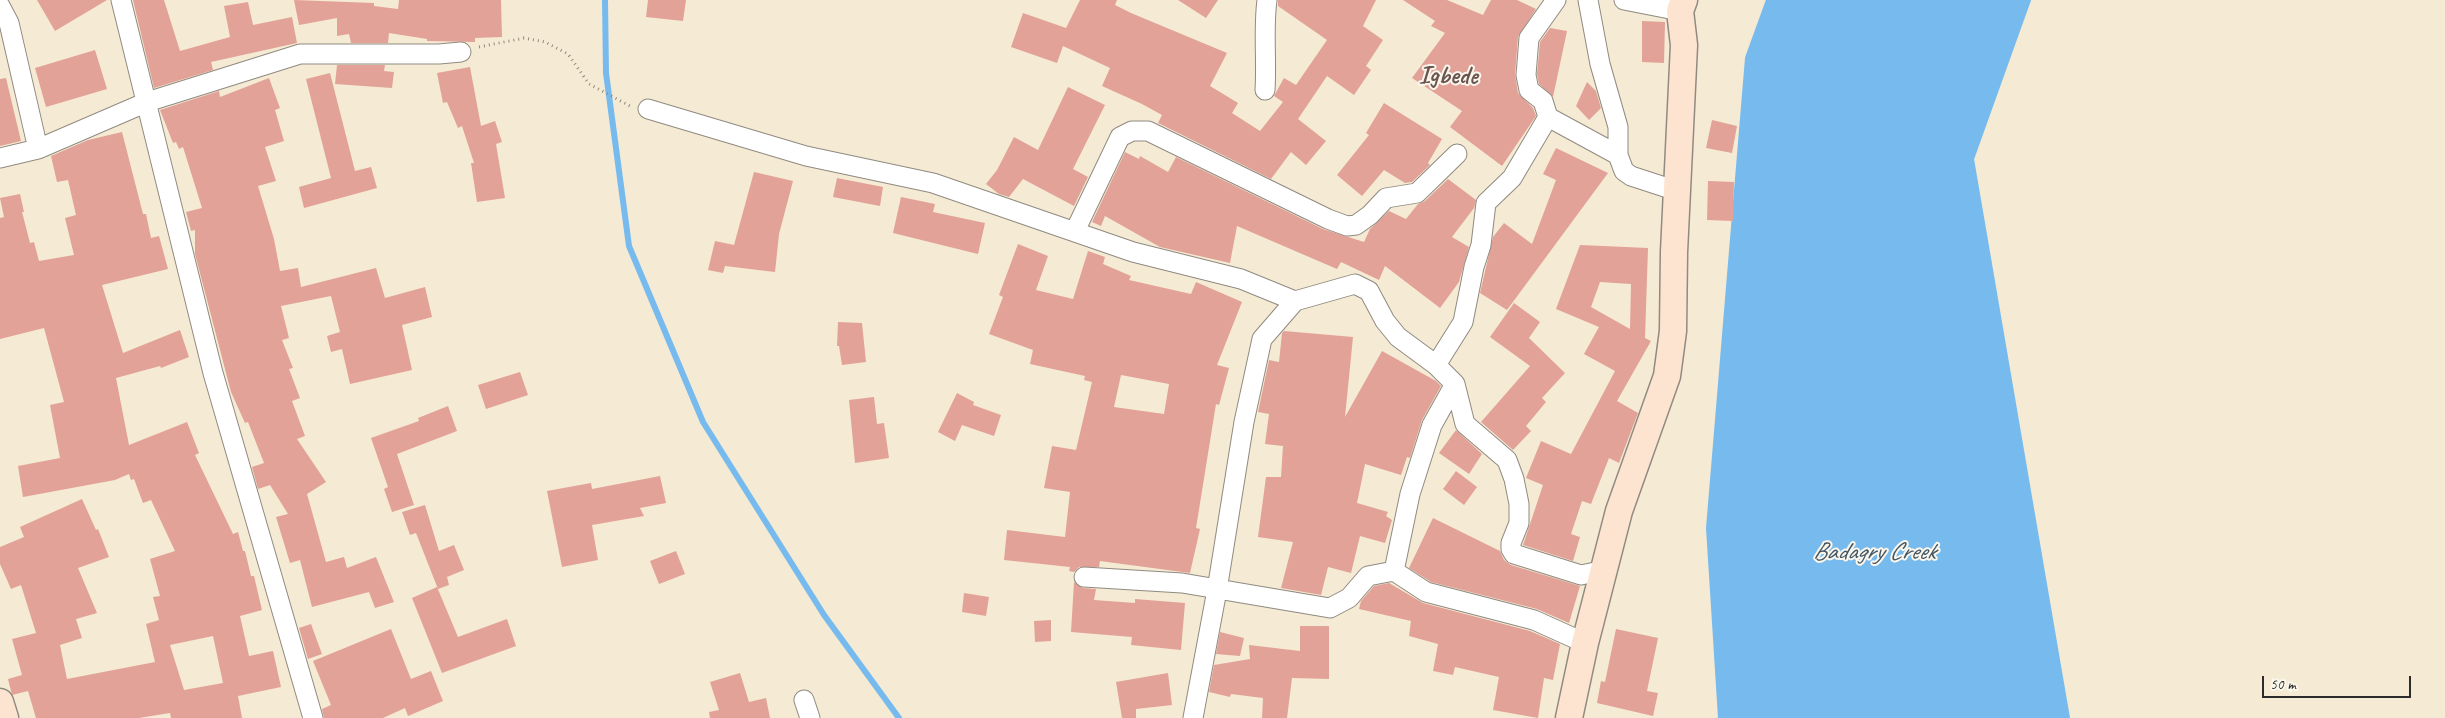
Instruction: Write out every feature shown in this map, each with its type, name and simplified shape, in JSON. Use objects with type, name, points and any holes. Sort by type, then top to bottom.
[{"type":"street","points":[[121,0],[213,373],[313,718]]},
{"type":"street","points":[[1266,90],[1267,56],[1264,22],[1267,0]]},
{"type":"street","points":[[1556,0],[1529,38],[1526,75],[1529,90],[1543,101],[1548,118],[1618,155]]},
{"type":"street","points":[[1588,0],[1600,64],[1618,126],[1618,155],[1624,171],[1631,176],[1677,191]]},
{"type":"street","points":[[1569,718],[1585,643],[1620,511],[1667,376],[1673,332],[1684,45],[1682,6],[1624,0]]},
{"type":"street","points":[[0,6],[9,23],[38,149]]},
{"type":"street","points":[[0,158],[38,149],[147,102],[300,54],[439,54],[461,52]]},
{"type":"street","points":[[648,109],[806,156],[933,182],[1134,252],[1240,279],[1295,301]]},
{"type":"street","points":[[1436,365],[1463,322],[1474,267],[1481,245],[1486,203],[1512,178],[1548,118]]},
{"type":"street","points":[[1075,231],[1120,137],[1132,131],[1148,131],[1328,220],[1346,226],[1356,225],[1386,198],[1417,193],[1457,154]]},
{"type":"street","points":[[1193,718],[1217,590],[1244,422],[1262,339],[1295,301],[1355,284],[1369,290],[1385,321],[1398,337],[1436,365],[1455,384],[1465,424],[1506,460],[1514,479],[1519,504],[1519,522],[1511,543],[1511,549],[1514,554],[1581,575],[1605,570]]},
{"type":"street","points":[[1394,571],[1410,494],[1432,425],[1455,384]]},
{"type":"street","points":[[1084,577],[1182,583],[1330,608],[1349,598],[1368,576],[1394,571],[1426,592],[1534,620],[1585,643]]},
{"type":"street","points":[[804,700],[810,718]]},
{"type":"street","points":[[0,702],[5,718]]},
{"type":"path","points":[[461,52],[492,43],[524,38],[545,42],[568,54],[589,84],[628,106],[648,109]]},
{"type":"water","name":"Badagry Creek","points":[[1769,0],[2028,0],[1971,159],[2067,718],[1721,718],[1709,528],[1748,58]]},
{"type":"building","points":[[37,0],[107,0],[55,31]]},
{"type":"building","points":[[133,0],[164,0],[180,51],[230,37],[224,6],[248,2],[253,25],[292,17],[297,43],[211,62],[213,70],[154,88]]},
{"type":"building","points":[[294,0],[374,3],[374,6],[398,9],[399,0],[501,0],[502,37],[475,38],[475,42],[427,41],[427,39],[389,33],[388,43],[351,43],[349,34],[337,36],[337,18],[299,25]]},
{"type":"building","points":[[648,0],[686,0],[683,21],[646,17]]},
{"type":"building","points":[[1080,0],[1117,0],[1115,5],[1131,13],[1227,53],[1210,86],[1238,103],[1232,113],[1260,131],[1283,102],[1274,96],[1284,78],[1296,85],[1327,40],[1278,6],[1278,0],[1376,0],[1363,26],[1383,40],[1366,66],[1371,70],[1354,95],[1327,76],[1298,119],[1326,141],[1306,165],[1291,152],[1271,179],[1158,123],[1162,115],[1102,86],[1110,68],[1063,46],[1057,63],[1011,47],[1023,13],[1066,28]]},
{"type":"building","points":[[1178,0],[1218,0],[1206,18]]},
{"type":"building","points":[[1403,0],[1447,0],[1483,15],[1491,0],[1517,0],[1536,9],[1518,37],[1515,74],[1518,93],[1533,108],[1536,116],[1502,166],[1450,127],[1462,111],[1412,78],[1445,33],[1431,26],[1435,21]]},
{"type":"building","points":[[1642,21],[1665,22],[1664,63],[1642,62]]},
{"type":"building","points":[[1550,28],[1567,31],[1553,97],[1539,84],[1537,74],[1540,42]]},
{"type":"building","points":[[95,50],[107,89],[46,107],[35,68]]},
{"type":"building","points":[[337,65],[385,65],[384,71],[394,72],[392,88],[335,84]]},
{"type":"building","points":[[470,67],[481,126],[495,121],[502,142],[496,144],[505,198],[477,202],[471,163],[474,163],[462,126],[458,128],[447,102],[443,103],[437,73]]},
{"type":"building","points":[[330,73],[355,171],[371,167],[377,188],[304,208],[299,187],[331,178],[306,79]]},
{"type":"building","points":[[6,78],[21,141],[0,146],[0,79]]},
{"type":"building","points":[[269,78],[280,108],[275,110],[284,141],[265,147],[276,181],[258,186],[274,239],[280,271],[298,268],[301,287],[376,268],[385,298],[425,287],[432,317],[402,325],[412,370],[350,384],[342,349],[331,352],[327,336],[340,332],[331,296],[281,306],[289,338],[282,340],[293,368],[289,369],[300,398],[292,401],[305,436],[297,439],[326,482],[307,494],[326,562],[344,557],[347,568],[376,557],[394,602],[375,608],[369,592],[312,607],[300,560],[290,563],[276,517],[288,514],[270,485],[258,489],[252,467],[264,463],[248,422],[245,423],[231,392],[195,254],[195,230],[191,231],[186,212],[202,208],[183,147],[179,149],[176,142],[173,143],[160,110],[219,91],[220,97]]},
{"type":"building","points":[[1587,82],[1596,91],[1601,108],[1589,120],[1576,106]]},
{"type":"building","points":[[1068,87],[1105,105],[1073,169],[1088,177],[1074,206],[1023,179],[1009,197],[999,194],[986,184],[997,170],[1014,137],[1038,150]]},
{"type":"building","points":[[1384,103],[1442,139],[1428,163],[1430,165],[1412,182],[1405,183],[1384,170],[1362,196],[1337,175],[1369,135],[1366,133]]},
{"type":"building","points":[[1712,120],[1737,126],[1732,153],[1706,148]]},
{"type":"building","points":[[122,132],[143,214],[146,214],[151,238],[159,236],[168,269],[102,285],[123,353],[180,330],[189,357],[161,368],[160,366],[116,378],[129,445],[187,422],[199,453],[195,455],[233,534],[238,532],[251,576],[254,576],[262,610],[240,616],[249,656],[273,651],[281,687],[238,696],[242,718],[171,718],[170,713],[139,718],[36,718],[28,691],[12,695],[8,679],[22,675],[12,639],[36,633],[21,585],[11,589],[0,564],[0,547],[24,537],[20,527],[82,499],[96,530],[98,529],[109,557],[78,568],[97,613],[76,619],[82,638],[60,645],[67,679],[155,662],[146,624],[159,620],[153,597],[160,596],[150,559],[175,551],[151,500],[143,503],[134,479],[131,480],[129,474],[115,480],[23,497],[18,466],[60,458],[50,405],[64,402],[44,328],[0,339],[0,218],[4,217],[0,198],[20,194],[24,212],[22,212],[30,243],[34,242],[39,261],[74,255],[65,218],[76,215],[68,180],[57,182],[51,156],[88,140]],"holes":[[[213,636],[223,683],[184,690],[170,645]]]},
{"type":"building","points":[[1556,148],[1608,173],[1507,310],[1480,293],[1493,237],[1504,223],[1532,244],[1556,180],[1543,174]]},
{"type":"building","points":[[1125,152],[1139,159],[1140,156],[1168,172],[1176,157],[1323,229],[1364,242],[1370,229],[1389,211],[1406,219],[1418,204],[1425,201],[1448,179],[1476,200],[1474,208],[1452,237],[1469,247],[1459,282],[1440,308],[1385,266],[1379,280],[1341,262],[1337,269],[1237,226],[1230,263],[1160,247],[1105,216],[1101,226],[1092,222]]},
{"type":"building","points":[[754,172],[793,181],[779,234],[775,272],[725,266],[723,273],[708,270],[715,241],[734,245]]},
{"type":"building","points":[[837,178],[883,187],[880,206],[833,197]]},
{"type":"building","points":[[1708,181],[1734,182],[1733,221],[1707,220]]},
{"type":"building","points":[[901,197],[935,204],[933,212],[985,223],[978,254],[893,233]]},
{"type":"building","points":[[1018,244],[1048,256],[1036,290],[1073,299],[1088,251],[1105,257],[1103,264],[1131,276],[1129,280],[1191,294],[1196,282],[1242,302],[1217,365],[1229,368],[1219,405],[1216,404],[1196,528],[1200,529],[1190,573],[1100,561],[1099,567],[1079,567],[1074,572],[1069,571],[1070,567],[1004,560],[1007,530],[1065,537],[1070,492],[1044,488],[1052,446],[1076,450],[1092,382],[1084,380],[1085,376],[1030,364],[1033,350],[989,334],[1003,297],[999,295]],"holes":[[[1121,375],[1169,384],[1164,414],[1114,407]]]},
{"type":"building","points":[[1580,245],[1648,248],[1645,338],[1651,341],[1617,401],[1638,413],[1619,463],[1609,458],[1591,504],[1582,501],[1571,534],[1580,537],[1573,561],[1523,545],[1543,485],[1526,478],[1541,441],[1571,454],[1615,371],[1584,354],[1599,327],[1556,309]],"holes":[[[1600,282],[1631,284],[1630,329],[1591,307]]]},
{"type":"building","points":[[1514,303],[1540,322],[1529,338],[1565,373],[1542,398],[1546,402],[1526,426],[1531,431],[1513,450],[1481,422],[1530,366],[1490,337]]},
{"type":"building","points":[[838,322],[862,323],[866,362],[842,365],[839,346],[837,346]]},
{"type":"building","points":[[1284,331],[1353,337],[1345,417],[1382,351],[1436,381],[1441,386],[1422,420],[1410,458],[1407,457],[1401,475],[1365,464],[1357,503],[1388,512],[1386,516],[1392,520],[1385,543],[1360,536],[1351,573],[1328,567],[1321,595],[1281,588],[1293,542],[1258,537],[1266,477],[1281,477],[1283,446],[1265,444],[1269,414],[1258,412],[1269,360],[1279,362],[1282,333]]},
{"type":"building","points":[[520,372],[528,395],[486,409],[478,385]]},
{"type":"building","points":[[957,393],[974,402],[973,405],[1001,415],[994,436],[962,425],[955,441],[938,432]]},
{"type":"building","points":[[874,397],[877,424],[884,423],[889,458],[855,463],[849,400]]},
{"type":"building","points":[[448,406],[457,431],[397,454],[414,505],[392,512],[384,489],[388,487],[371,438],[419,421],[418,418]]},
{"type":"building","points":[[1456,430],[1482,454],[1469,474],[1439,453]]},
{"type":"building","points":[[1456,471],[1477,487],[1464,505],[1443,489]]},
{"type":"building","points":[[660,476],[666,503],[640,508],[644,516],[592,525],[598,560],[562,567],[547,491],[591,483],[592,489]]},
{"type":"building","points":[[425,505],[439,551],[454,545],[464,570],[447,577],[449,585],[438,589],[416,533],[410,535],[402,512]]},
{"type":"building","points":[[1433,518],[1500,551],[1504,560],[1511,565],[1580,586],[1569,623],[1537,609],[1431,582],[1409,568]]},
{"type":"building","points":[[676,551],[685,574],[659,584],[650,561]]},
{"type":"building","points":[[1074,582],[1083,588],[1096,589],[1094,600],[1135,603],[1135,599],[1185,603],[1181,650],[1131,645],[1132,637],[1071,632]]},
{"type":"building","points":[[1389,583],[1423,603],[1530,631],[1560,644],[1553,680],[1544,678],[1538,718],[1493,710],[1499,677],[1455,667],[1453,675],[1433,671],[1438,644],[1409,636],[1411,621],[1359,609],[1361,601],[1374,586]]},
{"type":"building","points":[[437,587],[458,637],[507,619],[516,646],[442,673],[412,598]]},
{"type":"building","points":[[964,593],[989,597],[986,616],[962,612]]},
{"type":"building","points":[[1051,620],[1051,641],[1035,642],[1034,621]]},
{"type":"building","points":[[311,624],[322,654],[308,659],[299,628]]},
{"type":"building","points":[[1300,626],[1329,626],[1329,679],[1292,678],[1287,718],[1262,718],[1263,698],[1231,694],[1230,697],[1209,692],[1214,665],[1250,659],[1249,645],[1300,651]]},
{"type":"building","points":[[391,629],[411,679],[431,671],[443,701],[408,716],[405,708],[383,718],[324,718],[322,709],[331,705],[313,661]]},
{"type":"building","points":[[1616,629],[1658,638],[1647,691],[1658,693],[1653,716],[1597,703],[1601,681],[1605,682]]},
{"type":"building","points":[[1220,632],[1244,638],[1240,656],[1216,654]]},
{"type":"building","points":[[740,673],[749,702],[766,698],[770,718],[710,718],[709,712],[719,710],[710,682]]},
{"type":"building","points":[[1168,673],[1172,705],[1136,709],[1136,718],[1122,718],[1116,682]]},
{"type":"waterway","points":[[605,0],[606,73],[629,246],[703,422],[824,615],[899,718]]},
{"type":"waterway","points":[[1721,718],[1709,528],[1748,58],[1769,0]]},
{"type":"waterway","points":[[2028,0],[1971,159],[2067,718]]},
{"type":"district","name":"Igbede","points":[[1448,76]]}]
